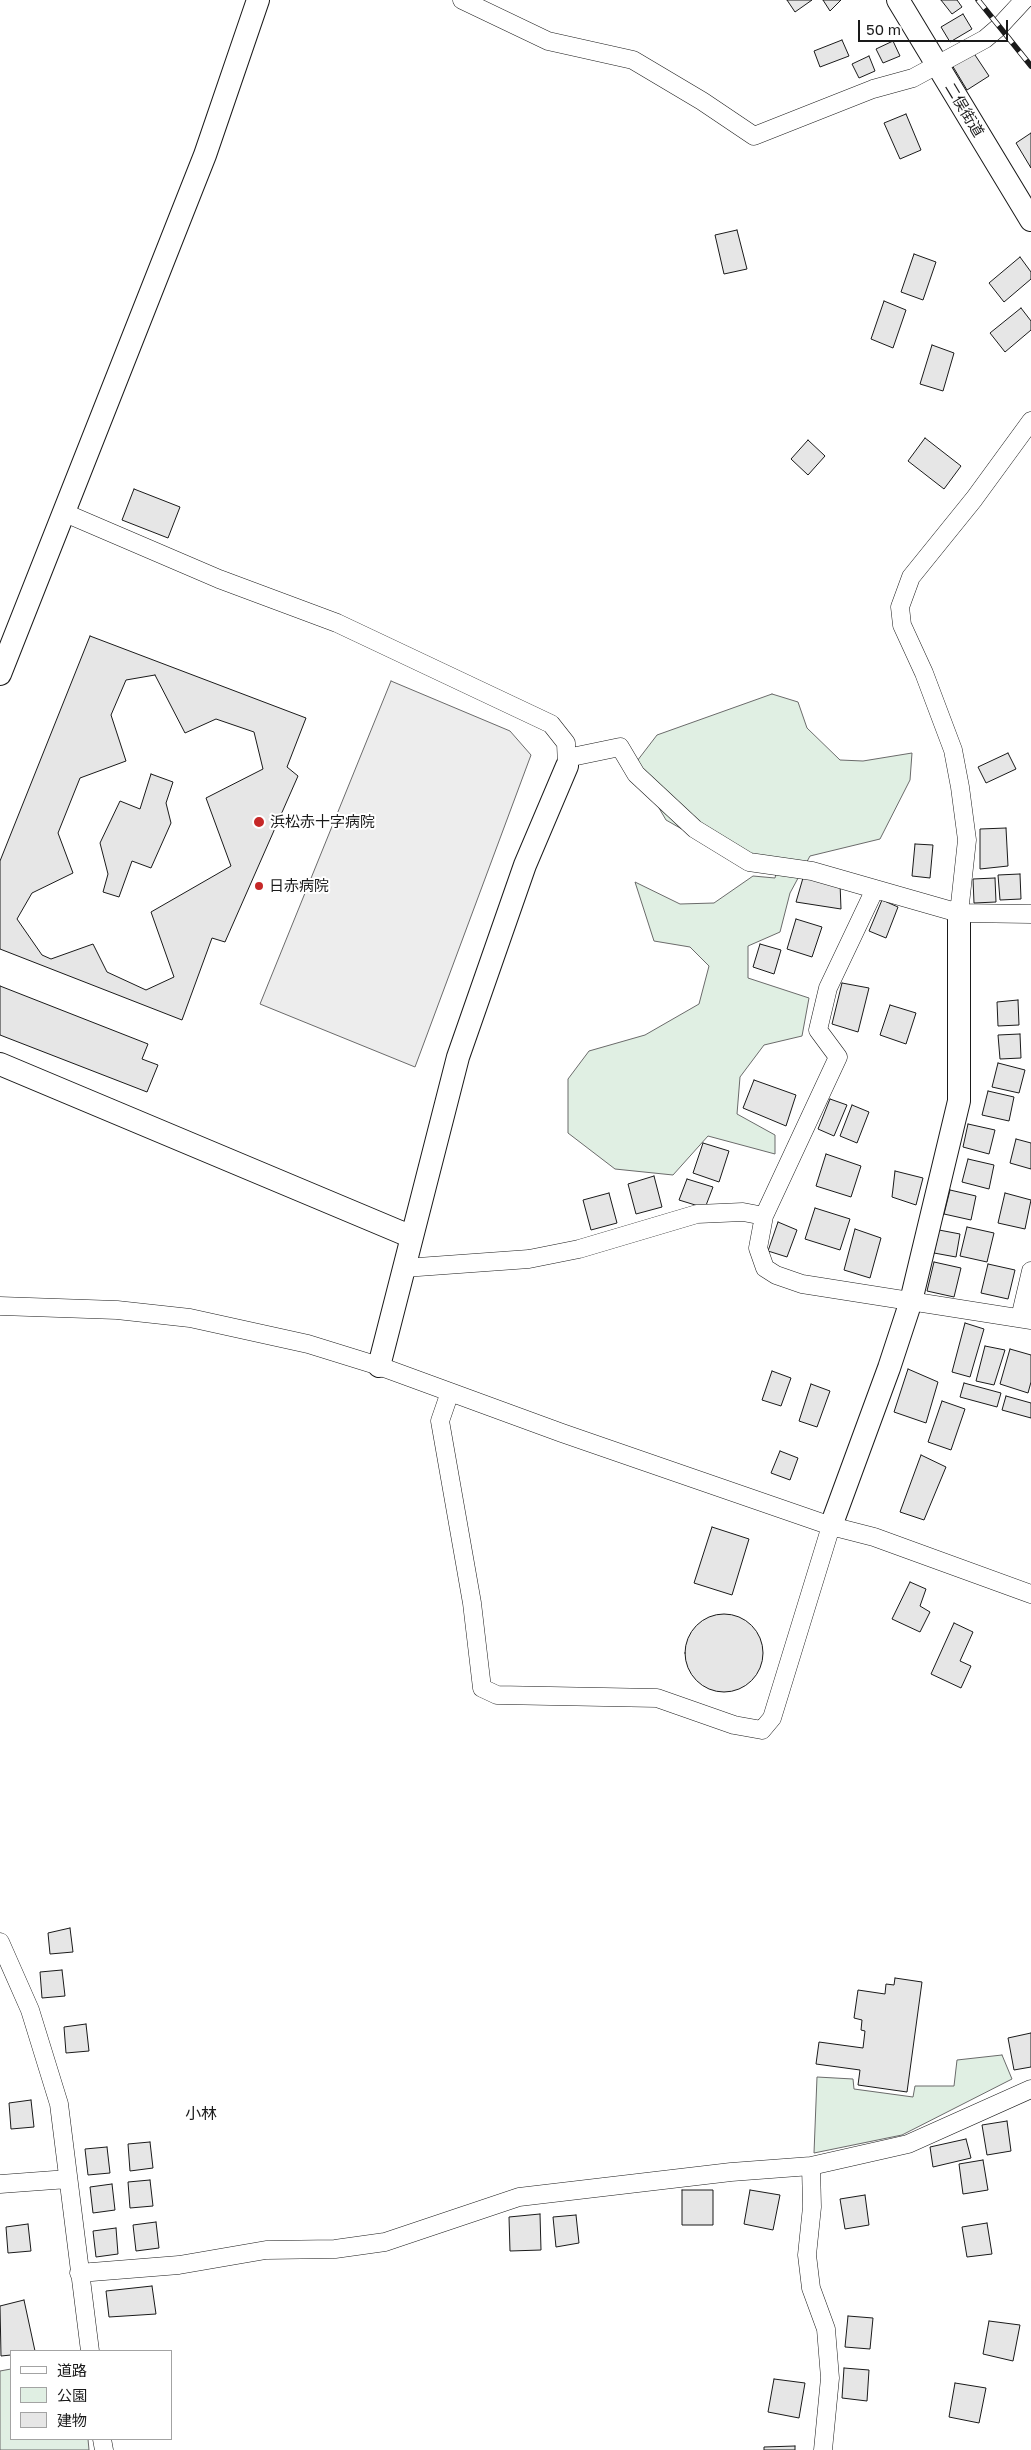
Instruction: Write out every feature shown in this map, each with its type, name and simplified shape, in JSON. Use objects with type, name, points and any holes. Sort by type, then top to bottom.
[{"type":"street","points":[[0,674],[205,155],[258,0]]},
{"type":"street","points":[[462,0],[548,41],[633,60],[702,101],[754,136],[873,89],[913,78],[985,38],[999,27],[1024,0]]},
{"type":"street","name":"二俣街道","points":[[898,0],[1031,220]]},
{"type":"street","points":[[450,1392],[440,1421],[472,1603],[482,1688],[497,1695],[658,1698],[734,1725],[762,1730],[772,1718],[830,1526],[889,1368],[911,1301],[959,1101],[959,913],[967,840],[960,787],[952,750],[924,673],[902,625],[900,607],[911,577],[974,498],[1031,421]]},
{"type":"street","points":[[65,513],[219,579],[337,623],[498,697],[551,724],[566,743],[567,762],[525,865],[458,1057],[379,1366]]},
{"type":"street","points":[[567,762],[620,747],[636,774],[695,829],[749,862],[812,871],[959,913],[1031,914]]},
{"type":"street","points":[[875,889],[828,988],[818,1030],[838,1057],[764,1216],[758,1248],[765,1268],[776,1275],[802,1284],[1025,1319],[1031,1271]]},
{"type":"street","points":[[0,1064],[412,1237]]},
{"type":"street","points":[[404,1268],[529,1259],[579,1249],[696,1214],[743,1212],[764,1216]]},
{"type":"street","points":[[0,1306],[117,1310],[190,1318],[308,1344],[379,1366],[830,1526],[874,1537],[1031,1594]]},
{"type":"street","points":[[0,1942],[30,2010],[59,2104],[90,2350]]},
{"type":"street","points":[[80,2272],[179,2265],[266,2250],[345,2248],[385,2242],[519,2197],[731,2172],[811,2166],[908,2144],[1030,2095]]},
{"type":"street","points":[[811,2166],[812,2207],[807,2255],[811,2288],[826,2329],[830,2378],[824,2450]]},
{"type":"street","points":[[0,2184],[68,2179]]},
{"type":"green space","points":[[772,694],[798,702],[807,728],[840,760],[863,761],[912,753],[910,780],[880,839],[810,856],[790,893],[780,932],[748,946],[748,978],[809,998],[802,1036],[764,1045],[740,1077],[737,1114],[775,1135],[775,1154],[708,1136],[673,1175],[615,1169],[568,1133],[568,1079],[589,1051],[645,1035],[699,1004],[709,966],[690,947],[654,941],[635,882],[680,904],[714,903],[753,876],[775,878],[778,865],[710,845],[666,820],[634,765],[657,735]]},
{"type":"green space","points":[[1002,2055],[1012,2079],[902,2135],[814,2153],[817,2077],[853,2079],[854,2089],[913,2097],[915,2086],[954,2086],[957,2060]]},
{"type":"green space","points":[[10,2369],[10,2440],[88,2440],[89,2450],[0,2450],[0,2371]]},
{"type":"shaded area","points":[[391,681],[510,731],[531,755],[415,1067],[260,1004]]},
{"type":"building","points":[[787,0],[812,0],[795,12]]},
{"type":"building","points":[[823,0],[841,0],[830,11]]},
{"type":"building","points":[[941,0],[957,0],[962,7],[952,14]]},
{"type":"building","points":[[963,14],[972,29],[950,42],[941,27]]},
{"type":"building","points":[[842,40],[849,56],[820,67],[814,51]]},
{"type":"building","points":[[893,41],[900,56],[883,63],[876,49]]},
{"type":"building","points":[[973,52],[989,76],[967,90],[952,65]]},
{"type":"building","points":[[869,56],[875,71],[859,78],[852,64]]},
{"type":"building","points":[[906,114],[921,150],[900,159],[884,123]]},
{"type":"building","points":[[1031,133],[1031,168],[1016,143]]},
{"type":"building","points":[[737,230],[747,269],[724,274],[715,235]]},
{"type":"building","points":[[914,254],[936,262],[923,300],[901,292]]},
{"type":"building","points":[[1020,257],[1031,272],[1031,279],[1004,302],[989,283]]},
{"type":"building","points":[[884,301],[906,310],[893,348],[871,339]]},
{"type":"building","points":[[1021,308],[1031,321],[1031,330],[1005,352],[990,333]]},
{"type":"building","points":[[932,345],[954,353],[943,391],[920,384]]},
{"type":"building","points":[[925,438],[961,466],[944,489],[908,461]]},
{"type":"building","points":[[808,440],[825,456],[808,475],[791,459]]},
{"type":"building","points":[[134,489],[180,507],[168,538],[122,520]]},
{"type":"building","points":[[90,636],[306,718],[287,767],[298,776],[225,942],[212,938],[182,1020],[0,949],[0,861]]},
{"type":"building","points":[[155,675],[185,733],[216,719],[254,732],[263,769],[206,798],[231,866],[151,912],[174,977],[146,990],[107,972],[93,944],[51,959],[42,955],[17,919],[32,893],[73,873],[58,833],[80,778],[126,761],[111,715],[126,680]]},
{"type":"building","points":[[1008,753],[1016,769],[986,783],[978,767]]},
{"type":"building","points":[[151,774],[173,782],[166,803],[171,823],[151,868],[132,861],[119,897],[103,892],[108,874],[100,843],[120,801],[140,809]]},
{"type":"building","points":[[1006,828],[1008,866],[980,869],[980,829]]},
{"type":"building","points":[[915,844],[933,845],[930,878],[912,876]]},
{"type":"building","points":[[1020,874],[1021,899],[1000,900],[998,875]]},
{"type":"building","points":[[803,878],[840,883],[841,909],[796,902]]},
{"type":"building","points":[[995,878],[996,902],[974,903],[973,879]]},
{"type":"building","points":[[882,900],[898,907],[886,938],[869,931]]},
{"type":"building","points":[[796,919],[822,927],[812,957],[787,949]]},
{"type":"building","points":[[760,944],[781,950],[774,974],[753,967]]},
{"type":"building","points":[[842,983],[869,988],[858,1032],[832,1024]]},
{"type":"building","points":[[0,986],[148,1044],[142,1059],[158,1065],[147,1092],[0,1035]]},
{"type":"building","points":[[1018,1000],[1019,1025],[998,1026],[997,1002]]},
{"type":"building","points":[[890,1005],[916,1013],[906,1044],[880,1035]]},
{"type":"building","points":[[1020,1034],[1021,1058],[1000,1059],[998,1035]]},
{"type":"building","points":[[998,1063],[1025,1070],[1019,1093],[992,1087]]},
{"type":"building","points":[[754,1080],[796,1095],[786,1126],[743,1108]]},
{"type":"building","points":[[988,1091],[1014,1097],[1009,1121],[982,1115]]},
{"type":"building","points":[[830,1099],[847,1105],[834,1136],[818,1129]]},
{"type":"building","points":[[852,1105],[869,1112],[857,1143],[840,1136]]},
{"type":"building","points":[[968,1124],[995,1130],[989,1154],[963,1147]]},
{"type":"building","points":[[1016,1139],[1031,1143],[1031,1169],[1010,1163]]},
{"type":"building","points":[[703,1143],[729,1151],[719,1182],[693,1173]]},
{"type":"building","points":[[826,1154],[861,1166],[851,1197],[816,1186]]},
{"type":"building","points":[[968,1159],[994,1165],[989,1189],[962,1182]]},
{"type":"building","points":[[895,1171],[923,1178],[916,1205],[892,1197]]},
{"type":"building","points":[[654,1176],[662,1207],[636,1214],[628,1184]]},
{"type":"building","points":[[687,1179],[713,1187],[705,1208],[679,1200]]},
{"type":"building","points":[[950,1190],[976,1196],[971,1220],[944,1214]]},
{"type":"building","points":[[609,1193],[617,1223],[591,1230],[583,1200]]},
{"type":"building","points":[[1005,1193],[1031,1200],[1025,1229],[998,1223]]},
{"type":"building","points":[[815,1208],[850,1219],[840,1250],[805,1239]]},
{"type":"building","points":[[778,1222],[797,1230],[787,1257],[768,1251]]},
{"type":"building","points":[[967,1227],[994,1233],[987,1262],[960,1256]]},
{"type":"building","points":[[855,1229],[881,1238],[870,1278],[844,1270]]},
{"type":"building","points":[[939,1230],[960,1234],[956,1257],[934,1253]]},
{"type":"building","points":[[934,1262],[961,1268],[954,1297],[927,1291]]},
{"type":"building","points":[[988,1264],[1015,1270],[1008,1299],[981,1293]]},
{"type":"building","points":[[965,1323],[984,1329],[970,1377],[952,1372]]},
{"type":"building","points":[[985,1346],[1005,1350],[994,1385],[976,1381]]},
{"type":"building","points":[[1010,1349],[1031,1355],[1031,1382],[1028,1393],[1000,1384]]},
{"type":"building","points":[[908,1369],[938,1382],[926,1423],[894,1412]]},
{"type":"building","points":[[772,1371],[791,1378],[781,1406],[762,1400]]},
{"type":"building","points":[[964,1383],[1001,1393],[997,1407],[960,1397]]},
{"type":"building","points":[[811,1384],[830,1391],[817,1427],[799,1421]]},
{"type":"building","points":[[1006,1396],[1031,1403],[1031,1418],[1002,1410]]},
{"type":"building","points":[[942,1401],[965,1409],[951,1450],[928,1442]]},
{"type":"building","points":[[780,1451],[798,1458],[790,1480],[771,1473]]},
{"type":"building","points":[[921,1455],[946,1467],[924,1520],[900,1512]]},
{"type":"building","points":[[712,1527],[749,1539],[732,1595],[694,1583]]},
{"type":"building","points":[[910,1582],[926,1589],[920,1606],[930,1612],[920,1632],[892,1619]]},
{"type":"building","points":[[724,1614],[739,1617],[751,1626],[760,1638],[763,1653],[760,1668],[751,1680],[739,1689],[724,1692],[709,1689],[697,1680],[688,1668],[685,1653],[688,1638],[697,1626],[709,1617]]},
{"type":"building","points":[[954,1623],[973,1632],[960,1661],[971,1666],[961,1688],[931,1674]]},
{"type":"building","points":[[70,1928],[73,1952],[50,1954],[48,1933]]},
{"type":"building","points":[[62,1970],[65,1996],[42,1998],[40,1972]]},
{"type":"building","points":[[895,1978],[922,1982],[907,2092],[858,2085],[860,2070],[816,2064],[819,2042],[863,2048],[865,2031],[861,2030],[862,2020],[854,2018],[858,1990],[885,1994],[886,1984],[894,1985]]},
{"type":"building","points":[[86,2024],[89,2051],[66,2053],[64,2027]]},
{"type":"building","points":[[1031,2033],[1031,2067],[1014,2070],[1008,2038]]},
{"type":"building","points":[[31,2100],[34,2127],[11,2129],[9,2103]]},
{"type":"building","points":[[1007,2121],[1011,2151],[987,2155],[982,2125]]},
{"type":"building","points":[[966,2139],[971,2158],[933,2167],[930,2147]]},
{"type":"building","points":[[150,2142],[153,2168],[130,2171],[128,2144]]},
{"type":"building","points":[[107,2147],[110,2173],[88,2175],[85,2149]]},
{"type":"building","points":[[983,2160],[988,2190],[963,2194],[959,2164]]},
{"type":"building","points":[[150,2180],[153,2206],[130,2208],[128,2182]]},
{"type":"building","points":[[112,2184],[115,2210],[93,2213],[90,2187]]},
{"type":"building","points":[[682,2190],[713,2190],[713,2225],[682,2225]]},
{"type":"building","points":[[750,2190],[780,2195],[773,2230],[744,2224]]},
{"type":"building","points":[[865,2195],[869,2225],[845,2229],[840,2199]]},
{"type":"building","points":[[540,2214],[541,2250],[510,2251],[509,2217]]},
{"type":"building","points":[[576,2215],[579,2243],[556,2247],[553,2217]]},
{"type":"building","points":[[156,2222],[159,2248],[136,2251],[133,2225]]},
{"type":"building","points":[[987,2223],[992,2254],[967,2257],[962,2227]]},
{"type":"building","points":[[28,2224],[31,2251],[8,2253],[6,2227]]},
{"type":"building","points":[[116,2228],[118,2254],[96,2257],[93,2231]]},
{"type":"building","points":[[152,2286],[156,2314],[109,2317],[106,2291]]},
{"type":"building","points":[[24,2300],[35,2350],[10,2350],[10,2355],[1,2356],[0,2306]]},
{"type":"building","points":[[848,2316],[873,2318],[870,2349],[845,2347]]},
{"type":"building","points":[[989,2321],[1020,2325],[1013,2361],[983,2354]]},
{"type":"building","points":[[844,2368],[869,2370],[867,2401],[842,2398]]},
{"type":"building","points":[[774,2379],[805,2383],[799,2418],[768,2412]]},
{"type":"building","points":[[955,2383],[986,2388],[979,2423],[949,2417]]},
{"type":"building","points":[[795,2446],[795,2450],[764,2450],[764,2447]]},
{"type":"railway","points":[[978,0],[1031,66]]},
{"type":"place","name":"浜松赤十字病院","points":[[259,822]]},
{"type":"place","name":"日赤病院","points":[[259,886]]},
{"type":"district","name":"小林","points":[[201,2114]]}]
